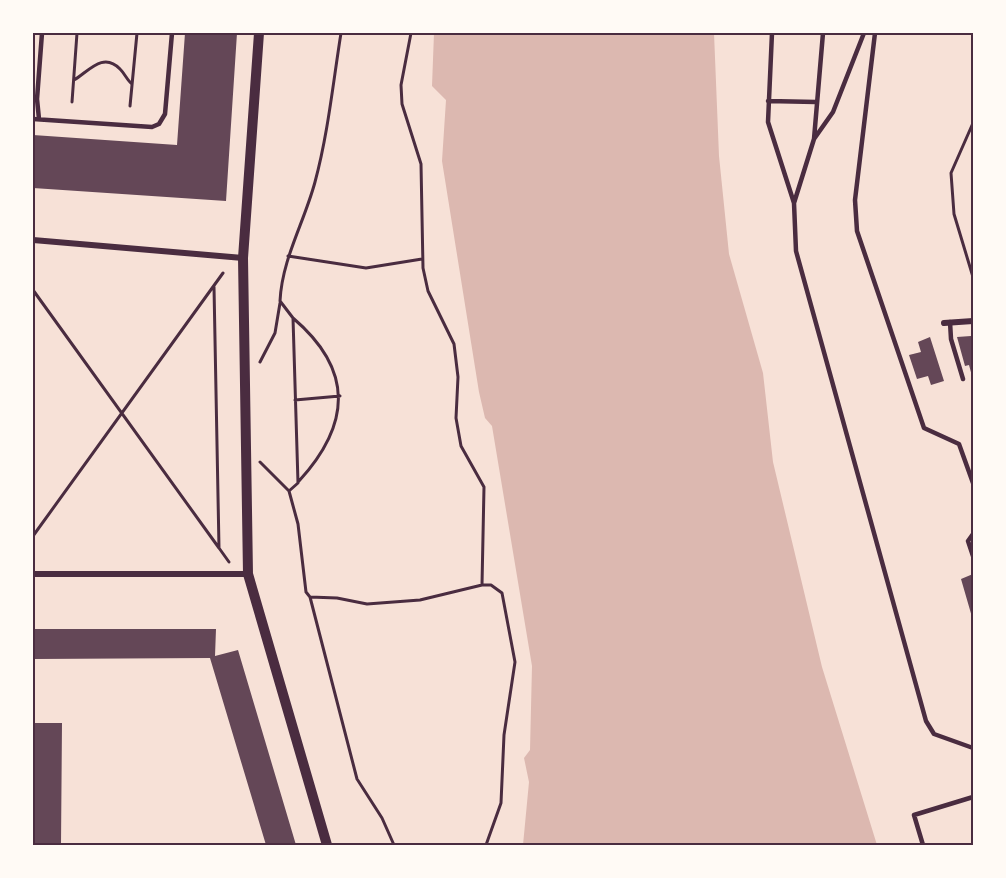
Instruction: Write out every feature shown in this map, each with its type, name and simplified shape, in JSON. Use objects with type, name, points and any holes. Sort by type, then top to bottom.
[{"type":"street","points":[[259,33],[243,258],[248,574],[327,845]]},
{"type":"street","points":[[33,240],[243,258]]},
{"type":"street","points":[[947,322],[973,321]]},
{"type":"street","points":[[33,574],[248,574]]},
{"type":"lane","points":[[42,33],[36,119],[152,127],[159,124],[165,114],[171,33]]},
{"type":"lane","points":[[772,33],[768,122],[794,203],[796,251],[926,721],[934,734],[973,748]]},
{"type":"lane","points":[[794,203],[814,139],[823,33]]},
{"type":"lane","points":[[814,139],[833,112],[864,33]]},
{"type":"lane","points":[[875,33],[855,200],[857,231],[924,428],[959,444],[973,483]]},
{"type":"lane","points":[[768,101],[816,102]]},
{"type":"lane","points":[[947,322],[963,379]]},
{"type":"lane","points":[[973,534],[968,541],[973,556]]},
{"type":"lane","points":[[923,845],[914,815],[973,798]]},
{"type":"path","points":[[72,102],[77,33]]},
{"type":"path","points":[[130,106],[137,33]]},
{"type":"path","points":[[260,362],[275,333],[288,255],[304,217],[318,172],[342,33]]},
{"type":"path","points":[[411,33],[401,85],[402,104],[421,164],[423,259],[428,291],[454,344],[458,377],[456,418],[461,446],[484,487],[482,585]]},
{"type":"path","points":[[74,80],[90,66],[104,62],[120,68],[132,84]]},
{"type":"path","points":[[973,123],[951,172],[954,214],[973,278]]},
{"type":"path","points":[[288,255],[366,268],[423,259]]},
{"type":"path","points":[[33,536],[223,273]]},
{"type":"path","points":[[214,285],[219,548]]},
{"type":"path","points":[[33,290],[231,565]]},
{"type":"path","points":[[280,301],[293,318],[310,332],[332,367],[340,396],[336,427],[321,454],[289,491]]},
{"type":"path","points":[[293,318],[298,483]]},
{"type":"path","points":[[295,400],[340,396]]},
{"type":"path","points":[[259,460],[289,491],[298,525],[306,592],[310,597],[357,779],[382,818],[394,845]]},
{"type":"path","points":[[310,597],[337,598],[367,604],[420,600],[482,585],[491,585],[502,593],[514,662],[504,735],[501,803],[486,845]]},
{"type":"shaded area","points":[[434,33],[714,33],[719,156],[729,254],[763,373],[773,462],[822,667],[877,845],[523,845],[529,782],[524,758],[530,750],[532,666],[492,426],[485,418],[479,392],[442,161],[446,100],[432,86]]},
{"type":"building","points":[[185,33],[237,33],[226,201],[33,188],[33,135],[177,145]]},
{"type":"building","points":[[971,336],[973,341],[972,376],[969,365],[965,366],[957,337]]},
{"type":"building","points":[[930,337],[944,381],[931,385],[928,376],[917,379],[909,355],[921,352],[918,342]]},
{"type":"building","points":[[973,574],[973,617],[972,617],[961,579]]},
{"type":"building","points":[[35,629],[216,629],[215,656],[238,650],[296,845],[266,845],[210,658],[35,659]]},
{"type":"building","points":[[34,723],[62,723],[61,845],[33,845]]}]
